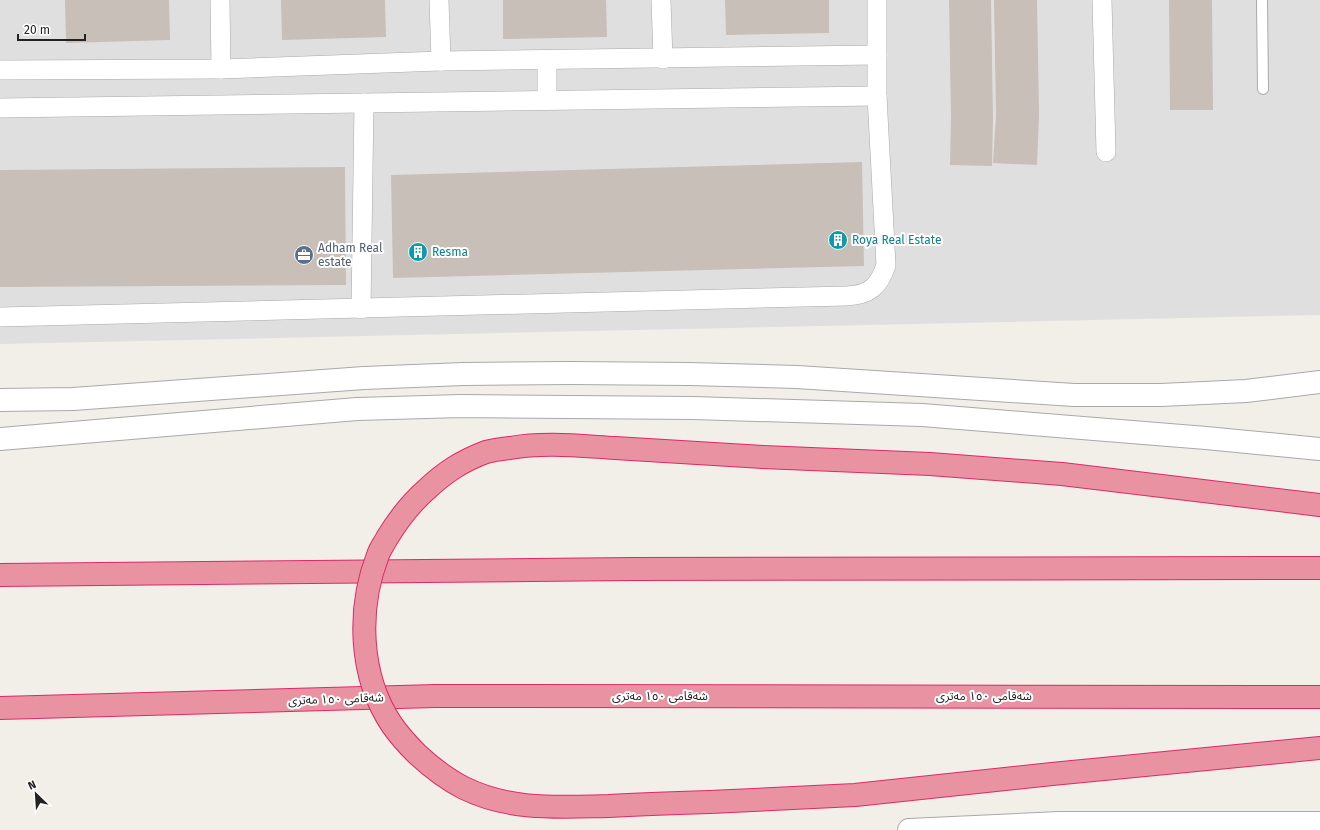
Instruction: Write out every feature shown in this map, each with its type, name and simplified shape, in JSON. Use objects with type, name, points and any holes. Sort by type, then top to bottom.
[{"type":"highway","points":[[1320,505],[1062,474],[930,464],[763,457],[561,444],[526,445],[488,451],[459,464],[437,479],[398,519],[378,553],[368,589],[363,629],[366,656],[373,687],[392,726],[425,762],[445,777],[488,798],[521,806],[556,807],[710,802],[855,794],[1320,748]]},
{"type":"highway","points":[[0,575],[632,568],[1320,568]]},
{"type":"highway","name":"شەقامی ١٥٠ مەتری","points":[[0,708],[435,696],[1320,697]]},
{"type":"street","points":[[220,0],[221,69]]},
{"type":"street","points":[[439,0],[441,61]]},
{"type":"street","points":[[661,0],[663,58]]},
{"type":"street","points":[[0,317],[846,296],[868,292],[883,276],[886,265],[877,96],[877,0]]},
{"type":"street","points":[[1102,0],[1106,152]]},
{"type":"street","points":[[0,70],[221,69],[441,61],[877,55]]},
{"type":"street","points":[[547,100],[548,60]]},
{"type":"street","points":[[0,108],[877,96]]},
{"type":"street","points":[[362,309],[364,103]]},
{"type":"street","points":[[0,400],[72,399],[364,378],[463,374],[617,373],[797,377],[1074,395],[1161,395],[1246,391],[1320,382]]},
{"type":"street","points":[[0,439],[356,410],[461,406],[693,408],[922,415],[1206,438],[1320,449]]},
{"type":"street","points":[[909,830],[1059,823],[1320,824]]},
{"type":"lane","points":[[1262,0],[1263,89]]},
{"type":"shaded area","points":[[0,0],[1320,0],[1320,315],[0,344]]},
{"type":"building","points":[[65,0],[169,0],[170,40],[66,43]]},
{"type":"building","points":[[281,0],[385,0],[386,37],[282,40]]},
{"type":"building","points":[[503,0],[606,0],[607,37],[503,39]]},
{"type":"building","points":[[725,0],[829,0],[829,33],[726,35]]},
{"type":"building","points":[[949,0],[991,0],[993,118],[992,166],[950,165],[951,118]]},
{"type":"building","points":[[994,0],[1037,0],[1039,115],[1037,165],[993,163],[996,116]]},
{"type":"building","points":[[1169,0],[1212,0],[1213,110],[1170,110]]},
{"type":"building","points":[[862,162],[864,266],[393,278],[391,175]]},
{"type":"building","points":[[345,167],[346,285],[0,287],[0,170]]},
{"type":"place","name":"Roya Real Estate","points":[[838,240]]},
{"type":"place","name":"Resma","points":[[418,252]]},
{"type":"place","name":"Adham Real estate","points":[[304,255]]}]
